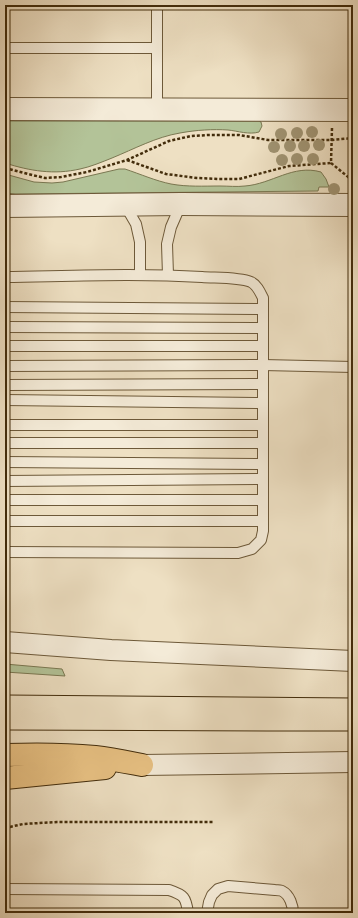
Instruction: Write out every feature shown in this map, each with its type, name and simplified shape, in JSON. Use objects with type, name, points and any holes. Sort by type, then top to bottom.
[{"type":"highway","points":[[5,755],[38,754],[89,757],[142,765]]},
{"type":"highway","points":[[5,778],[142,765]]},
{"type":"street","points":[[5,109],[353,110]]},
{"type":"street","points":[[5,206],[181,204],[353,205]]},
{"type":"street","points":[[5,642],[111,650],[353,660]]},
{"type":"street","points":[[142,765],[353,762]]},
{"type":"lane","points":[[157,5],[157,109]]},
{"type":"lane","points":[[5,48],[157,48]]},
{"type":"lane","points":[[168,275],[167,244],[171,226],[181,204]]},
{"type":"lane","points":[[125,205],[136,224],[140,242],[140,274]]},
{"type":"lane","points":[[5,277],[140,274],[238,279],[252,282],[259,289],[263,298],[263,531],[261,540],[252,549],[238,553],[5,552]]},
{"type":"lane","points":[[5,307],[263,309]]},
{"type":"lane","points":[[5,327],[263,328]]},
{"type":"lane","points":[[5,346],[263,346]]},
{"type":"lane","points":[[5,366],[263,365],[353,367]]},
{"type":"lane","points":[[5,385],[263,384]]},
{"type":"lane","points":[[5,400],[263,403]]},
{"type":"lane","points":[[5,425],[263,425]]},
{"type":"lane","points":[[5,443],[263,443]]},
{"type":"lane","points":[[5,462],[263,464]]},
{"type":"lane","points":[[5,481],[263,479]]},
{"type":"lane","points":[[5,500],[263,500]]},
{"type":"lane","points":[[5,521],[263,520]]},
{"type":"lane","points":[[207,913],[212,895],[218,890],[228,886],[282,891],[287,895],[291,902],[293,913]]},
{"type":"lane","points":[[5,889],[169,890],[182,896],[187,903],[188,913]]},
{"type":"path","points":[[5,168],[45,178],[61,177],[87,172],[127,160],[168,141],[191,136],[239,135],[268,140],[332,140],[353,138]]},
{"type":"path","points":[[331,163],[332,140]]},
{"type":"path","points":[[127,160],[166,174],[218,179],[239,179],[289,166],[331,163],[353,181]]},
{"type":"path","points":[[5,828],[23,824],[56,822],[212,822]]},
{"type":"green space","points":[[259,121],[261,122],[262,126],[259,132],[255,133],[210,130],[192,131],[171,135],[154,140],[88,167],[70,171],[51,172],[33,170],[5,163],[5,122]]},
{"type":"green space","points":[[119,169],[125,169],[171,184],[196,186],[245,186],[264,182],[292,172],[311,170],[321,172],[329,187],[319,187],[318,191],[5,193],[5,174],[34,182],[52,183],[63,182]]},
{"type":"green space","points":[[5,664],[62,669],[65,676],[5,672]]},
{"type":"tram line","points":[[5,695],[353,698]]},
{"type":"tram line","points":[[5,730],[353,731]]}]
